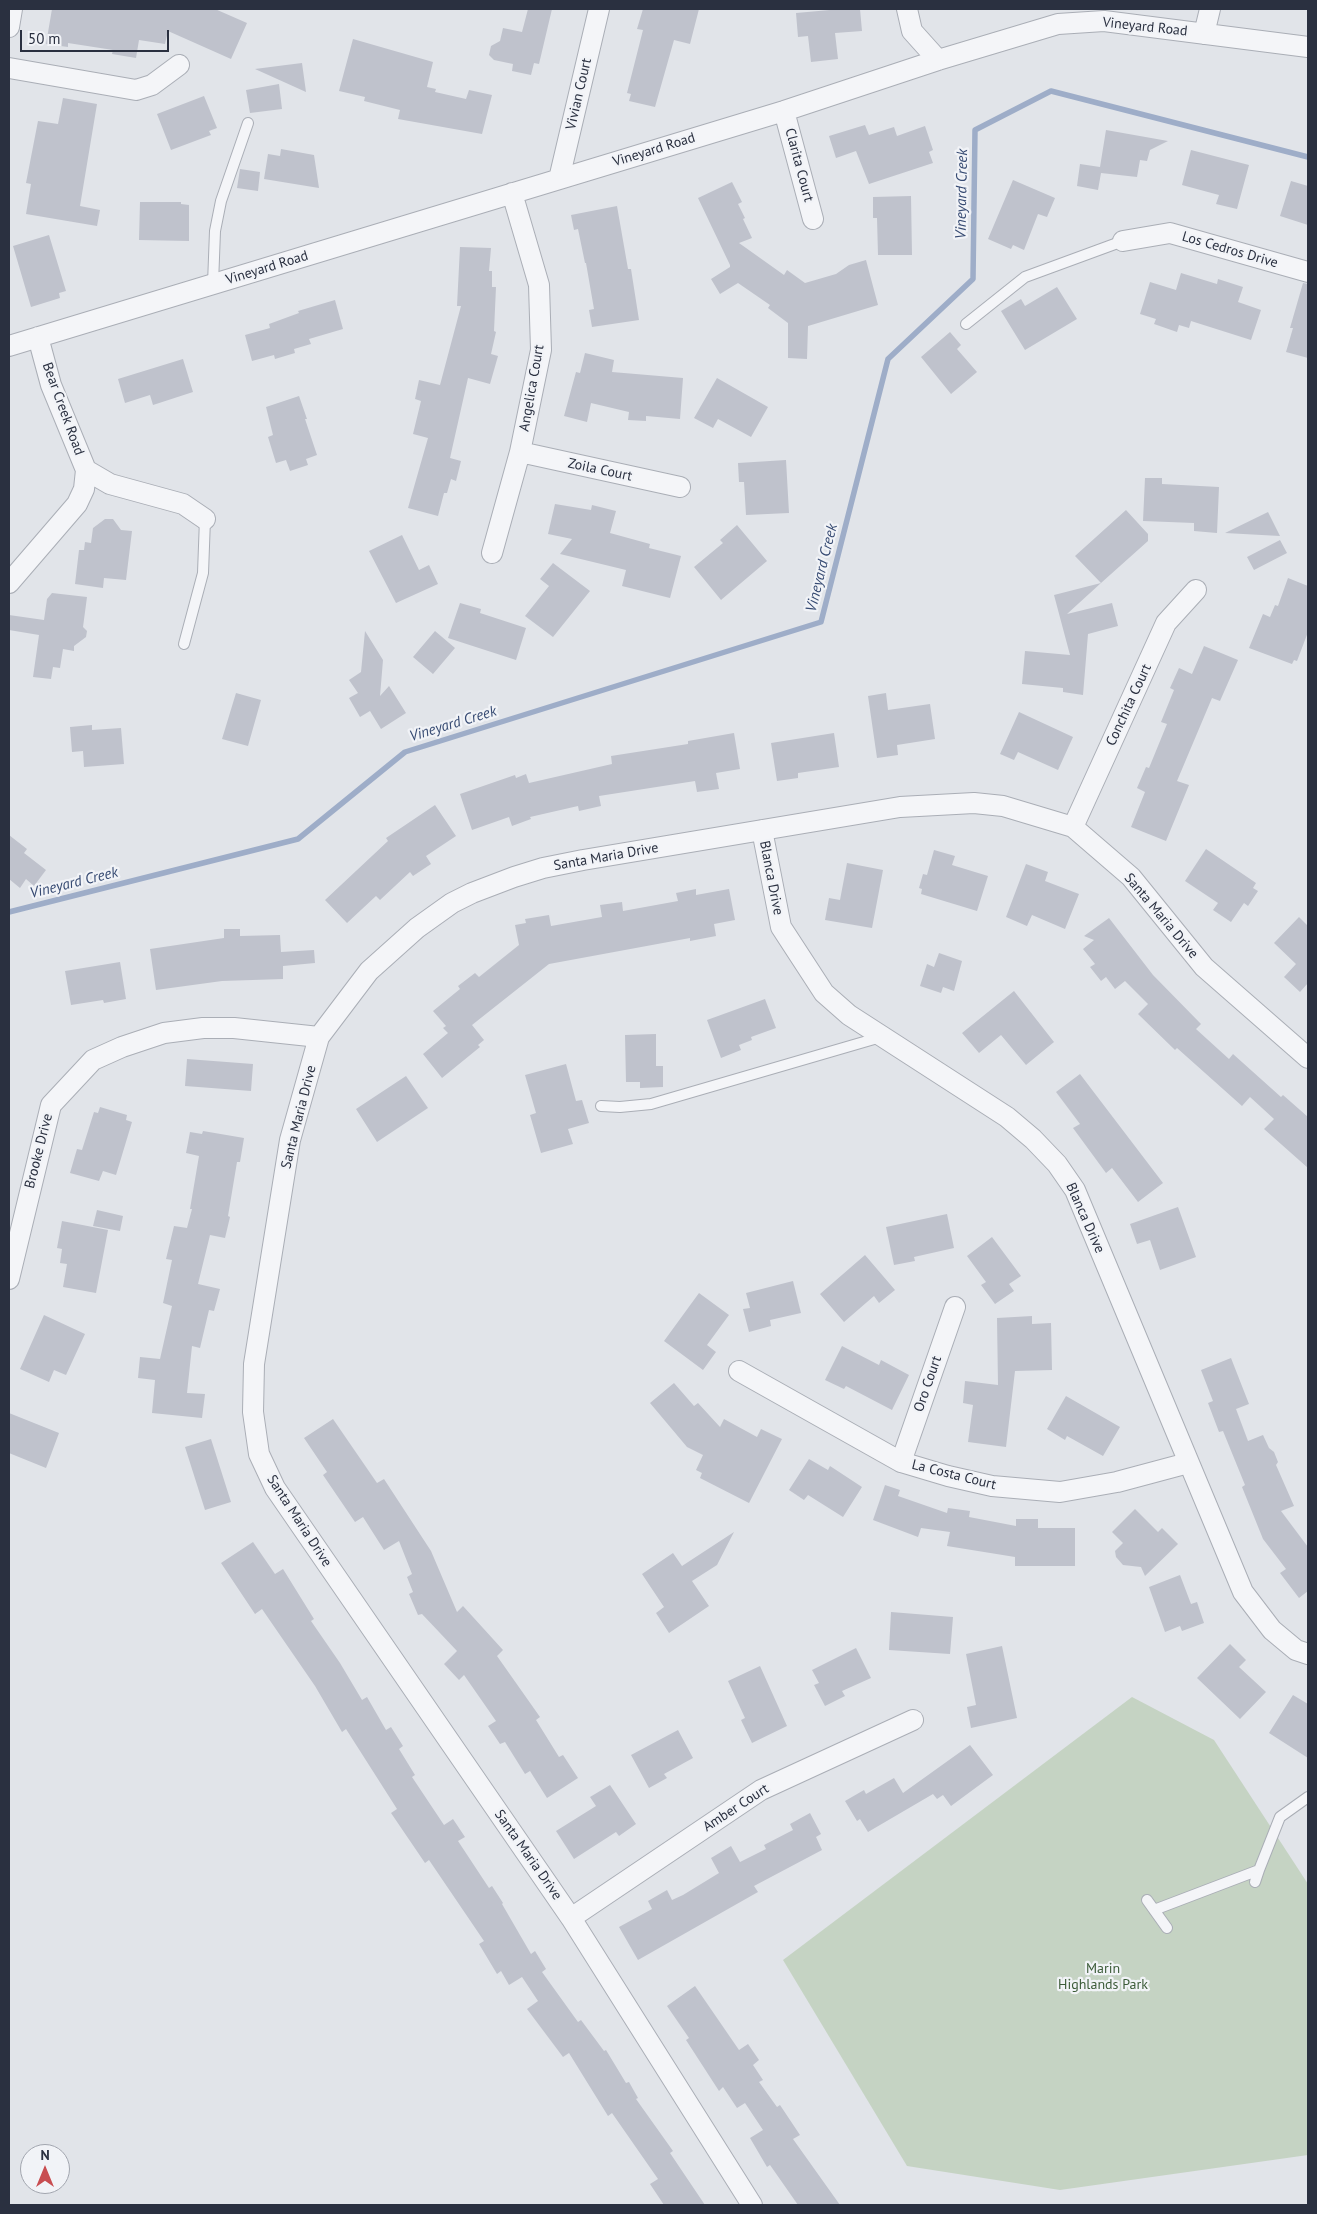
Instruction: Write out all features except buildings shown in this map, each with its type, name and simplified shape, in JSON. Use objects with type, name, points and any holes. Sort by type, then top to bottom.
[{"type":"street","points":[[9,27],[12,9]]},
{"type":"street","name":"Vivian Court","points":[[559,179],[599,9]]},
{"type":"street","points":[[907,9],[912,31],[938,60]]},
{"type":"street","points":[[1204,34],[1210,9]]},
{"type":"street","name":"Vineyard Road","points":[[9,346],[784,111],[938,60],[1058,24],[1104,22],[1308,47]]},
{"type":"street","points":[[9,68],[136,90],[152,85],[180,64]]},
{"type":"street","name":"Clarita Court","points":[[784,111],[813,219]]},
{"type":"street","name":"Angelica Court","points":[[492,553],[520,452],[542,350],[539,285],[512,193]]},
{"type":"street","name":"Los Cedros Drive","points":[[1122,241],[1170,233],[1308,272]]},
{"type":"street","name":"Bear Creek Road","points":[[38,337],[51,385],[86,470],[110,484],[183,504],[205,519]]},
{"type":"street","name":"Zoila Court","points":[[520,452],[680,488]]},
{"type":"street","points":[[9,583],[77,504],[84,490],[86,470]]},
{"type":"street","name":"Conchita Court","points":[[1073,827],[1166,623],[1196,590]]},
{"type":"street","name":"Santa Maria Drive","points":[[752,2205],[571,1918],[275,1488],[259,1454],[253,1412],[254,1364],[290,1140],[319,1037],[369,971],[435,914],[472,893],[543,868],[900,808],[974,803],[1003,806],[1073,827],[1131,877],[1204,967],[1308,1058]]},
{"type":"street","name":"Blanca Drive","points":[[762,830],[781,927],[824,993],[849,1015],[1007,1117],[1033,1139],[1057,1164],[1075,1190],[1243,1592],[1272,1630],[1296,1650],[1308,1654]]},
{"type":"street","name":"Brooke Drive","points":[[9,1279],[51,1105],[94,1060],[122,1046],[164,1033],[203,1028],[234,1028],[319,1037]]},
{"type":"street","name":"Oro Court","points":[[901,1462],[955,1307]]},
{"type":"street","name":"La Costa Court","points":[[740,1371],[901,1462],[948,1476],[992,1486],[1060,1492],[1116,1482],[1188,1463]]},
{"type":"street","name":"Amber Court","points":[[571,1918],[761,1790],[912,1720]]},
{"type":"lane","points":[[213,284],[215,231],[220,201],[248,123]]},
{"type":"lane","points":[[966,324],[1025,277],[1122,241]]},
{"type":"lane","points":[[184,644],[203,573],[205,519]]},
{"type":"lane","points":[[601,1106],[620,1107],[651,1104],[882,1036]]},
{"type":"lane","points":[[1255,1882],[1280,1817],[1308,1797]]},
{"type":"lane","points":[[1154,1910],[1259,1870]]},
{"type":"lane","points":[[1147,1900],[1167,1928]]},
{"type":"green space","name":"Marin Highlands Park","points":[[1132,1697],[1214,1740],[1308,1884],[1308,2155],[1060,2190],[907,2166],[783,1960]]},
{"type":"waterway","name":"Vineyard Creek","points":[[9,912],[298,839],[405,752],[821,622],[888,359],[973,279],[975,130],[1051,91],[1308,157]]}]
